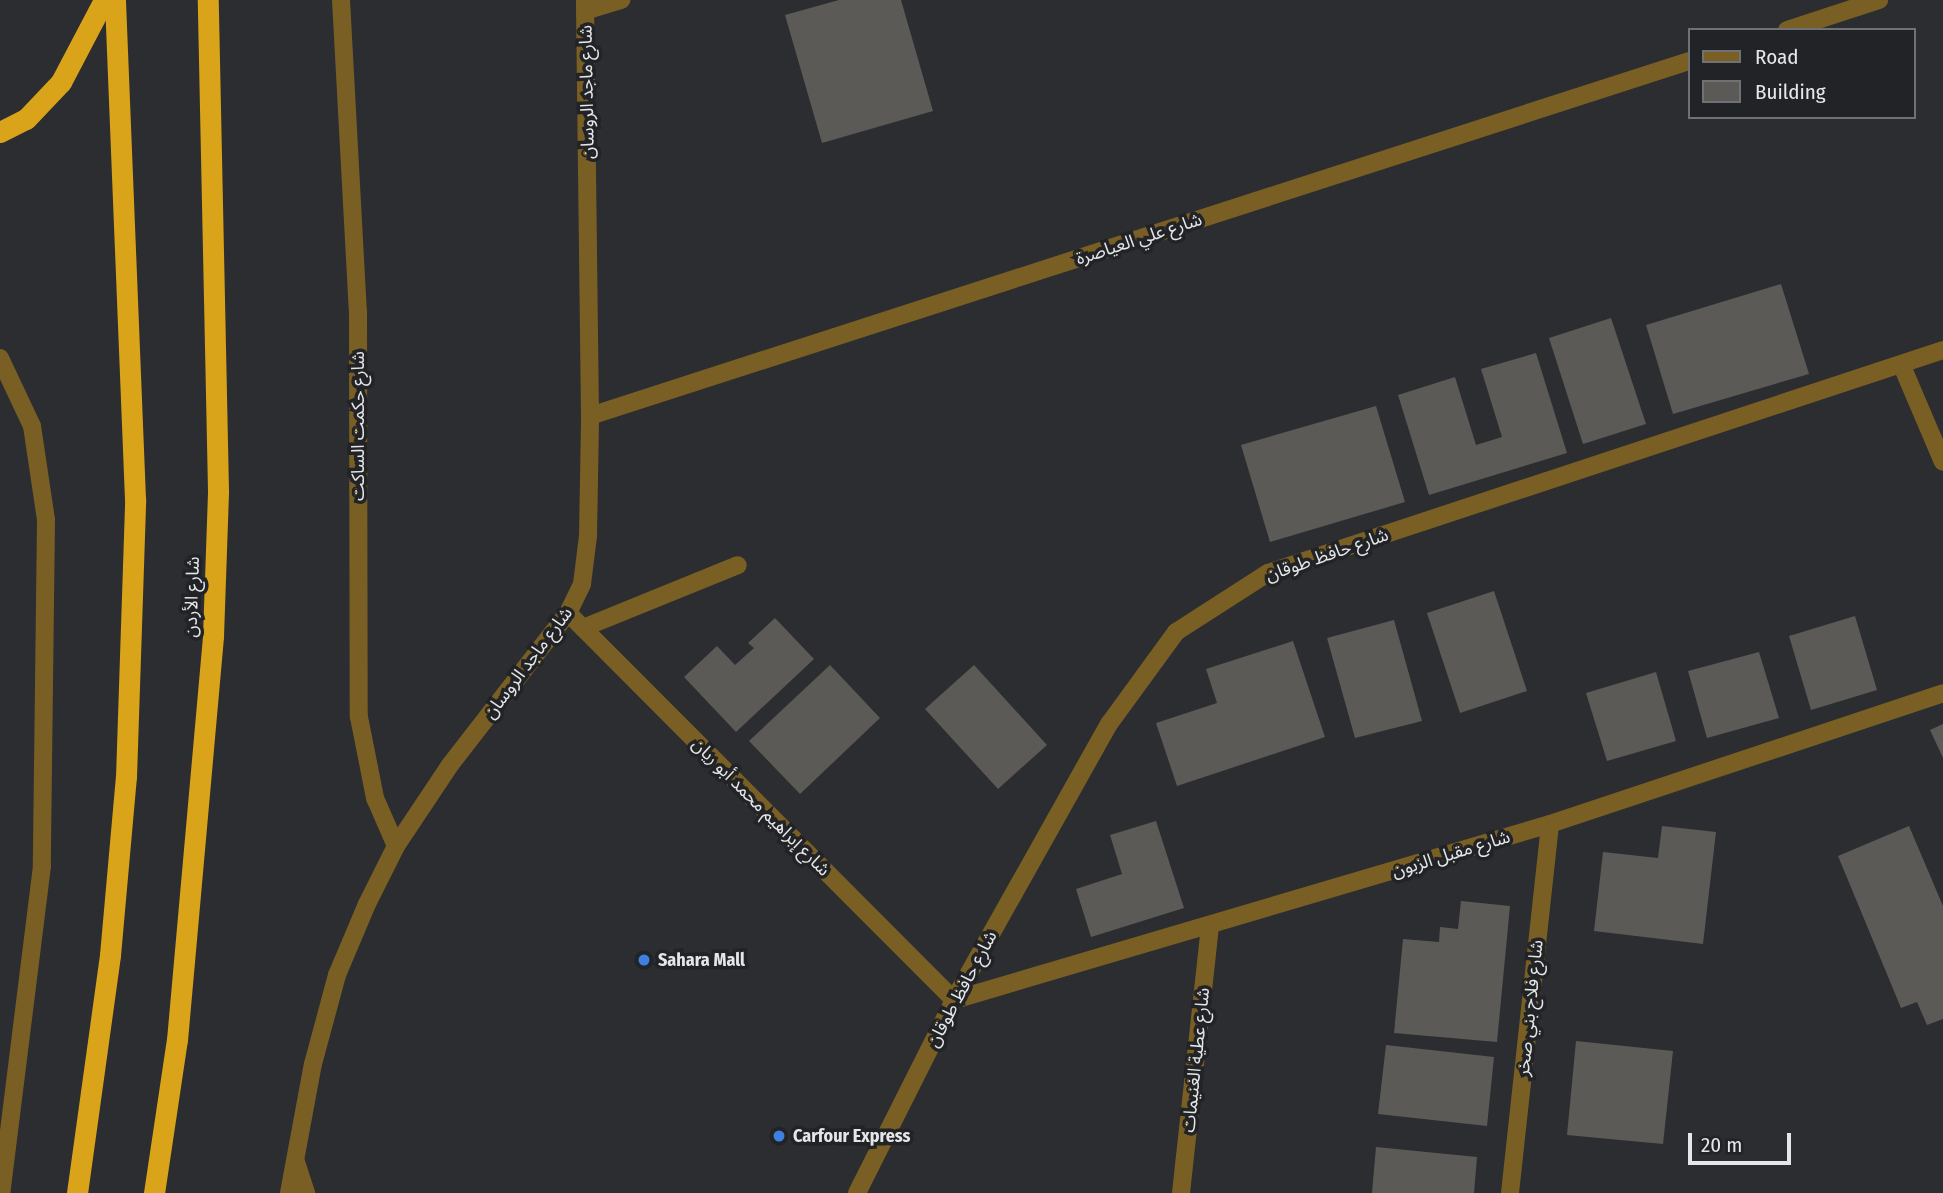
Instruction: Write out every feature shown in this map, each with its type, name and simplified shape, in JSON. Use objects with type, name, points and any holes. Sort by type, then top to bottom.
[{"type":"highway","points":[[0,132],[26,119],[61,82],[104,0]]},
{"type":"highway","points":[[77,1193],[110,955],[126,776],[135,499],[115,0]]},
{"type":"highway","name":"شارع الأردن","points":[[154,1193],[177,1040],[213,636],[218,490],[208,0]]},
{"type":"street","name":"شارع حكمت الساكت","points":[[341,0],[358,311],[359,717],[372,787],[396,846]]},
{"type":"street","points":[[585,5],[621,0]]},
{"type":"street","points":[[1793,28],[1879,0]]},
{"type":"street","name":"شارع ماجد الروسان","points":[[289,1193],[294,1156],[337,975],[396,846],[450,765],[568,613],[582,584],[588,536],[590,416],[585,5]]},
{"type":"street","name":"شارع علي العياصرة","points":[[590,416],[1688,61]]},
{"type":"street","name":"شارع حافظ طوقان","points":[[858,1193],[954,1000],[1109,724],[1177,632],[1221,600],[1268,573],[1902,366],[1943,350]]},
{"type":"street","points":[[0,358],[32,426],[46,520],[42,866],[1,1193]]},
{"type":"street","points":[[1902,366],[1943,463]]},
{"type":"street","points":[[583,628],[738,565]]},
{"type":"street","name":"شارع إبراهيم محمد أبو ريان","points":[[568,613],[954,1000]]},
{"type":"street","name":"شارع مقبل الزبون","points":[[954,1000],[1210,928],[1550,824],[1943,693]]},
{"type":"street","name":"شارع فلاح بني صخر","points":[[1510,1193],[1550,824]]},
{"type":"street","name":"شارع عطية الغنيمات","points":[[1181,1193],[1210,928]]},
{"type":"street","points":[[294,1156],[306,1193]]},
{"type":"building","points":[[839,0],[901,0],[933,111],[822,143],[785,15]]},
{"type":"building","points":[[1781,284],[1809,374],[1673,414],[1646,325]]},
{"type":"building","points":[[1611,318],[1646,424],[1583,444],[1549,338]]},
{"type":"building","points":[[1536,353],[1567,453],[1429,495],[1398,395],[1455,377],[1476,445],[1502,437],[1481,369]]},
{"type":"building","points":[[1376,406],[1405,502],[1270,542],[1241,445]]},
{"type":"building","points":[[1494,591],[1527,691],[1460,713],[1427,613]]},
{"type":"building","points":[[1855,616],[1877,690],[1811,710],[1789,636]]},
{"type":"building","points":[[775,618],[814,659],[736,732],[684,677],[717,646],[735,665],[754,648],[748,643]]},
{"type":"building","points":[[1394,620],[1422,721],[1355,738],[1327,638]]},
{"type":"building","points":[[1293,641],[1325,737],[1177,786],[1156,723],[1217,703],[1206,669]]},
{"type":"building","points":[[1759,652],[1779,718],[1707,738],[1688,671]]},
{"type":"building","points":[[830,665],[880,718],[800,794],[749,741]]},
{"type":"building","points":[[974,665],[1047,745],[998,789],[925,709]]},
{"type":"building","points":[[1656,672],[1676,741],[1607,761],[1586,693]]},
{"type":"building","points":[[1943,724],[1943,758],[1930,730]]},
{"type":"building","points":[[1156,821],[1184,908],[1091,937],[1076,889],[1122,874],[1110,835]]},
{"type":"building","points":[[1662,826],[1716,832],[1703,944],[1594,931],[1603,852],[1658,858]]},
{"type":"building","points":[[1909,826],[1943,906],[1943,1019],[1927,1025],[1917,1002],[1901,1008],[1838,856]]},
{"type":"building","points":[[1461,901],[1510,906],[1497,1042],[1394,1033],[1403,939],[1439,942],[1440,927],[1458,929]]},
{"type":"building","points":[[1576,1041],[1673,1051],[1663,1144],[1567,1135]]},
{"type":"building","points":[[1386,1045],[1494,1057],[1487,1126],[1378,1114]]},
{"type":"building","points":[[1376,1147],[1477,1157],[1474,1193],[1372,1193]]},
{"type":"place","name":"Sahara Mall","points":[[644,960]]},
{"type":"place","name":"Carfour Express","points":[[779,1136]]}]
